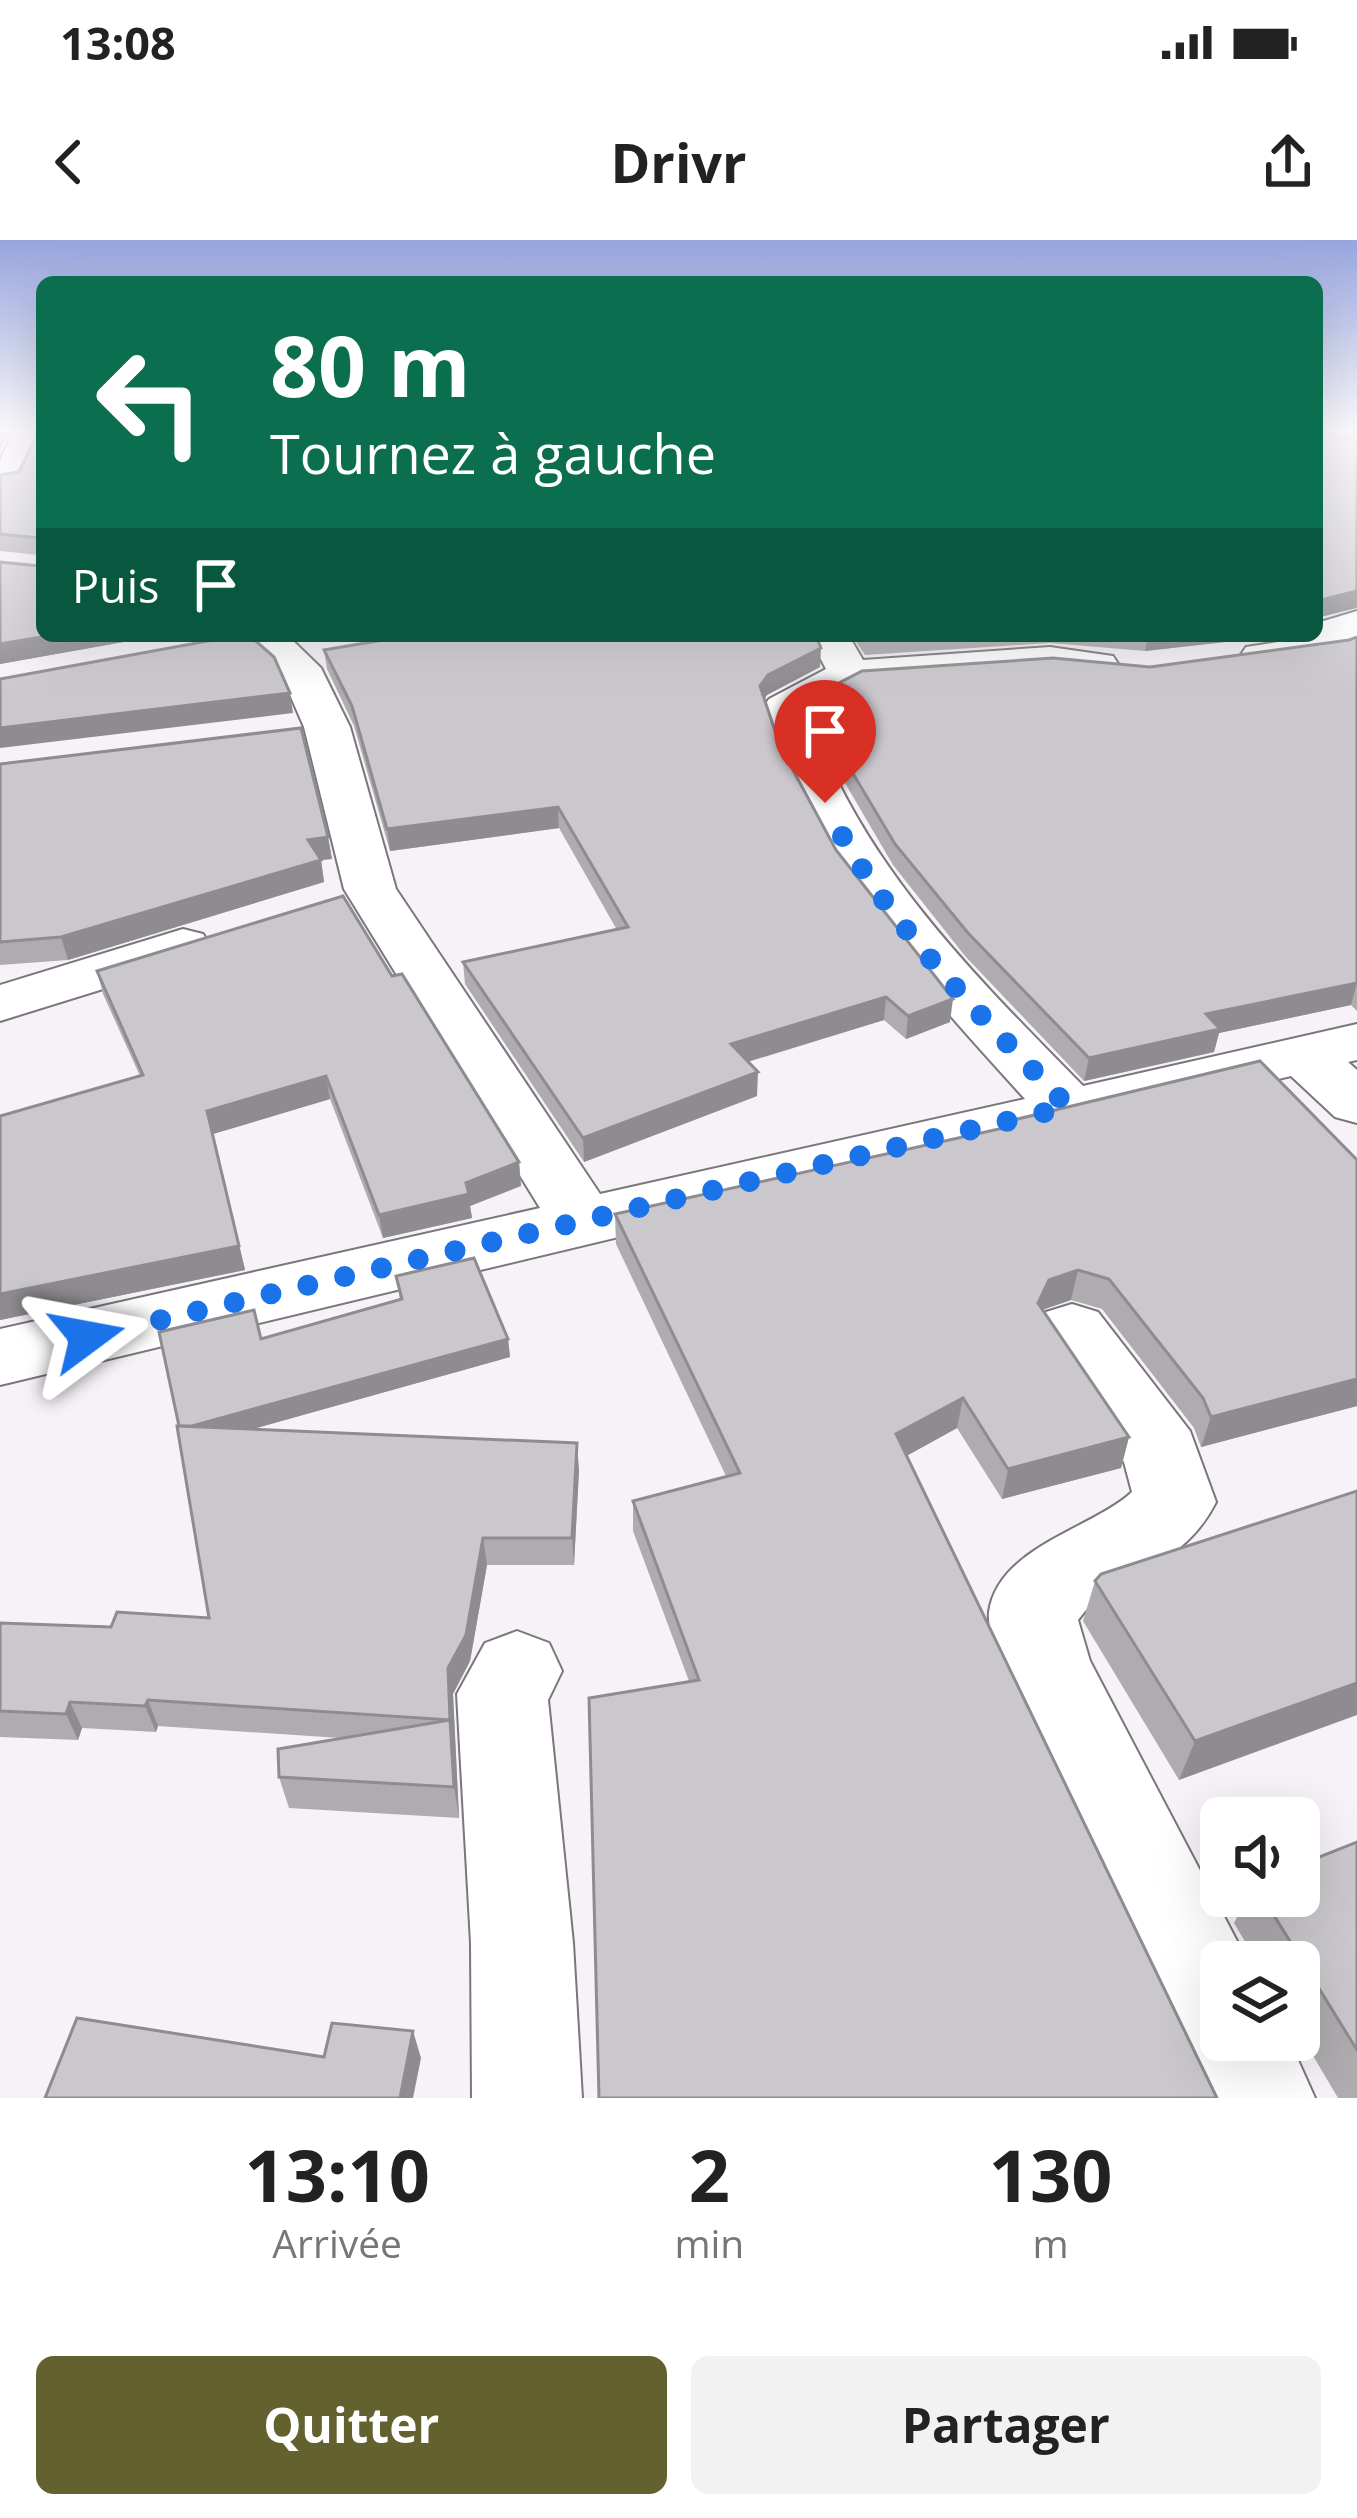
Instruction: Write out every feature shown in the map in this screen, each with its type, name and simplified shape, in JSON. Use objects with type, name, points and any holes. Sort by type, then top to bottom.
[{"type":"street","points":[[1223,662],[1310,642]]},
{"type":"street","points":[[273,644],[300,668],[303,730],[349,895],[583,1222]]},
{"type":"street","points":[[1068,1107],[937,968],[842,838],[790,733],[785,708],[839,655],[1050,660],[1145,669]]},
{"type":"street","points":[[0,1004],[223,934]]},
{"type":"street","points":[[0,1357],[1330,1048],[1357,1103]]},
{"type":"street","points":[[1072,1331],[1162,1454],[1175,1502],[1144,1532],[1064,1572],[1032,1612],[1047,1668],[1200,1978]]},
{"type":"street","points":[[517,1671],[502,1694],[522,1943],[527,2098]]},
{"type":"street","points":[[1242,2061],[1260,2098]]},
{"type":"building","points":[[0,518],[36,518],[36,538],[0,534]]},
{"type":"building","points":[[1323,518],[1357,518],[1357,591],[1323,600]]},
{"type":"building","points":[[0,562],[36,566],[36,638],[0,644]]},
{"type":"building","points":[[1357,637],[1357,983],[1206,1014],[1220,1029],[1089,1058],[968,933],[895,844],[836,745],[816,695],[862,671],[1053,658],[1150,667]]},
{"type":"building","points":[[202,642],[257,642],[274,657],[290,693],[0,728],[0,679]]},
{"type":"building","points":[[371,642],[818,642],[821,648],[768,675],[760,686],[780,746],[836,850],[953,999],[908,1016],[886,997],[731,1044],[758,1072],[583,1138],[463,962],[628,927],[558,807],[387,829],[352,706],[324,650]]},
{"type":"building","points":[[301,728],[328,837],[308,840],[321,860],[61,937],[0,942],[0,764]]},
{"type":"building","points":[[343,896],[392,976],[402,974],[519,1162],[466,1183],[469,1194],[379,1215],[326,1076],[207,1111],[239,1246],[0,1294],[0,1116],[143,1075],[97,971]]},
{"type":"building","points":[[1260,1061],[1357,1160],[1357,1379],[1211,1417],[1203,1398],[1109,1279],[1078,1270],[1049,1280],[1038,1303],[1129,1437],[1008,1469],[963,1398],[896,1434],[1217,2098],[599,2098],[589,1698],[699,1680],[633,1501],[740,1473],[615,1214],[1008,1127],[1005,1122]]},
{"type":"building","points":[[474,1258],[508,1339],[179,1426],[159,1332],[254,1310],[261,1339],[402,1299],[396,1276]]},
{"type":"building","points":[[177,1426],[577,1443],[572,1538],[483,1538],[466,1635],[448,1668],[450,1720],[148,1700],[145,1706],[70,1702],[66,1714],[0,1711],[0,1623],[111,1627],[117,1612],[209,1618]]},
{"type":"building","points":[[1357,1491],[1357,1683],[1195,1741],[1095,1581],[1101,1574]]},
{"type":"building","points":[[450,1720],[454,1787],[279,1777],[278,1749]]},
{"type":"building","points":[[1357,1842],[1357,2050],[1320,1990],[1320,1941],[1290,1941],[1275,1917],[1320,1917],[1320,1857]]},
{"type":"building","points":[[77,2018],[324,2057],[332,2023],[413,2031],[400,2098],[45,2098]]},
{"type":"route","points":[[87,1337],[1068,1107],[937,968],[842,838],[825,803]]}]
